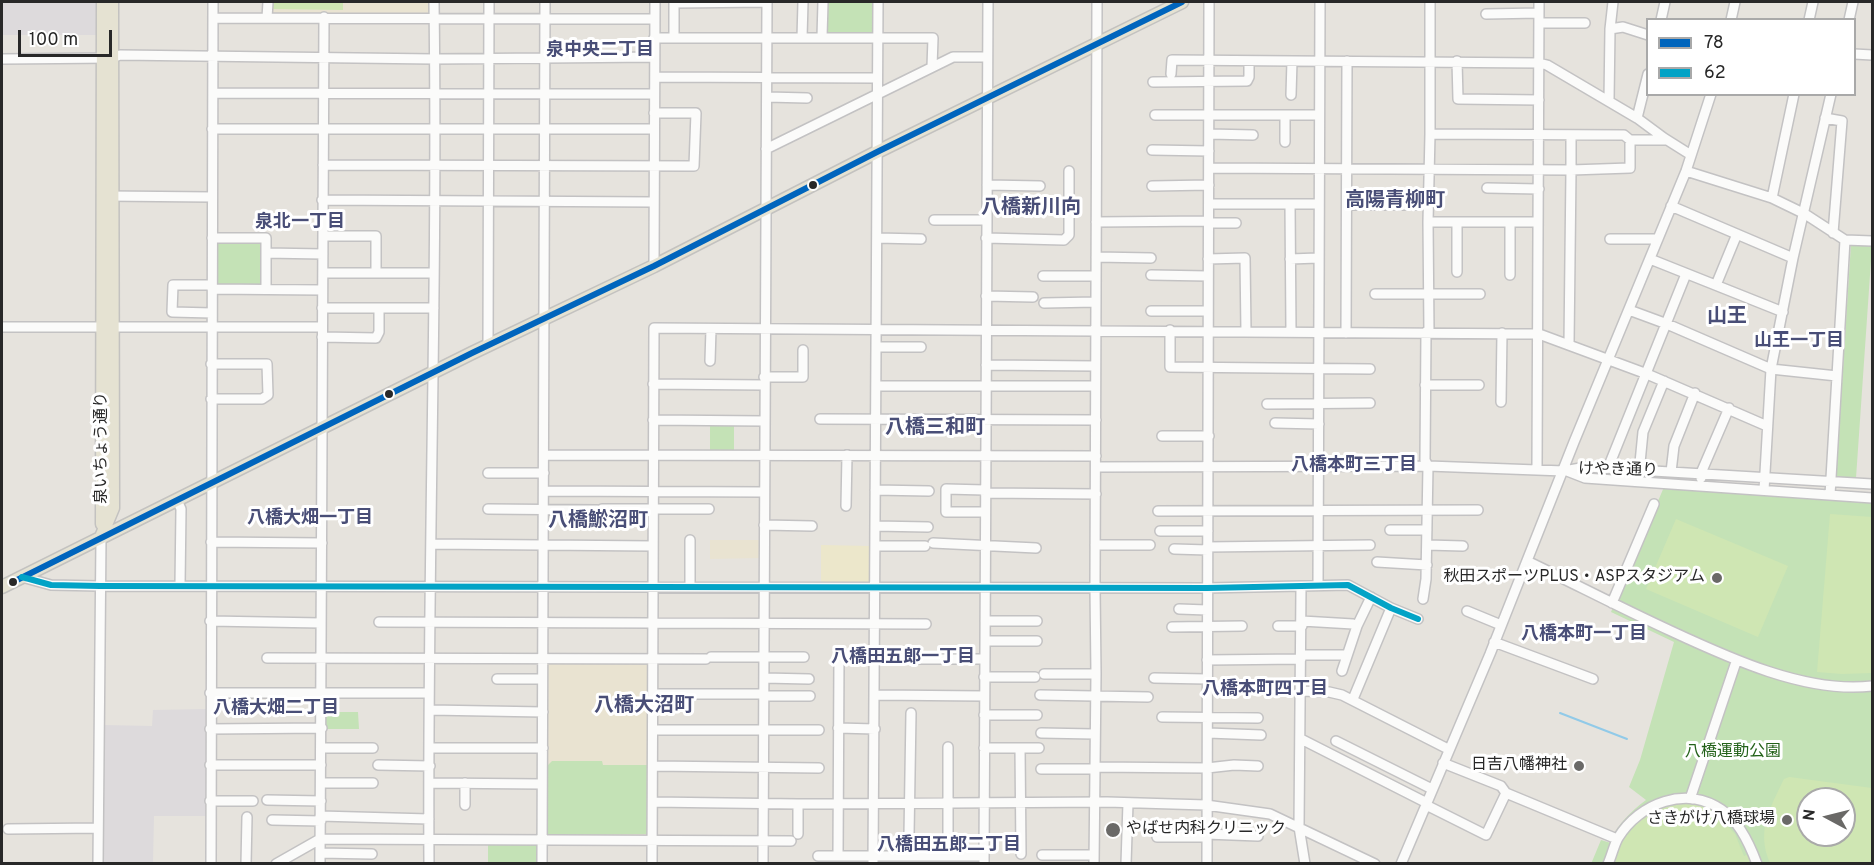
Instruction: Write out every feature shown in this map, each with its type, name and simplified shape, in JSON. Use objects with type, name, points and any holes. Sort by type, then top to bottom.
[{"type":"main road","name":"泉いちょう通り","points":[[103,2],[108,58]]},
{"type":"main road","name":"泉いちょう通り","points":[[101,537],[113,508],[108,326],[108,58],[112,2]]},
{"type":"main road","points":[[2,587],[654,266],[877,152],[1182,2]]},
{"type":"street","points":[[210,864],[213,2]]},
{"type":"street","points":[[267,2],[267,18]]},
{"type":"street","points":[[429,864],[435,201],[434,2]]},
{"type":"street","points":[[488,346],[489,2]]},
{"type":"street","points":[[542,864],[545,2]]},
{"type":"street","points":[[654,2],[654,266]]},
{"type":"street","points":[[674,38],[674,2],[767,2],[763,864]]},
{"type":"street","points":[[802,38],[803,2]]},
{"type":"street","points":[[822,38],[823,2]]},
{"type":"street","points":[[873,859],[878,2]]},
{"type":"street","points":[[818,856],[984,860],[988,2]]},
{"type":"street","points":[[1042,855],[1094,859],[1097,2]]},
{"type":"street","points":[[1207,864],[1209,2]]},
{"type":"street","points":[[1318,585],[1320,2]]},
{"type":"street","points":[[1423,599],[1427,565],[1428,509],[1425,385],[1429,294],[1430,2]]},
{"type":"street","points":[[1537,468],[1539,2]]},
{"type":"street","points":[[1609,100],[1610,29],[1613,2]]},
{"type":"street","points":[[1654,2],[1665,3],[1661,18]]},
{"type":"street","points":[[1731,18],[1735,2]]},
{"type":"street","points":[[1809,18],[1813,2]]},
{"type":"street","points":[[1849,18],[1853,2]]},
{"type":"street","points":[[1486,14],[1585,23]]},
{"type":"street","points":[[320,864],[324,17]]},
{"type":"street","points":[[213,18],[655,19]]},
{"type":"street","points":[[1610,29],[1623,27],[1646,35]]},
{"type":"street","points":[[654,38],[933,38],[932,67]]},
{"type":"street","points":[[1856,54],[1872,55]]},
{"type":"street","points":[[2,59],[108,58],[120,55],[434,59],[654,57]]},
{"type":"street","points":[[766,149],[953,57],[987,57]]},
{"type":"street","points":[[1171,74],[1172,60],[1457,61],[1547,64],[1609,100],[1691,155]]},
{"type":"street","points":[[1153,81],[1247,81],[1249,61]]},
{"type":"street","points":[[1291,95],[1292,61]]},
{"type":"street","points":[[1346,333],[1347,61]]},
{"type":"street","points":[[1457,61],[1458,99],[1539,100]]},
{"type":"street","points":[[654,77],[877,78]]},
{"type":"street","points":[[1637,118],[1646,78]]},
{"type":"street","points":[[213,93],[653,94]]},
{"type":"street","points":[[1401,864],[1686,171],[1710,96]]},
{"type":"street","points":[[1772,198],[1794,96]]},
{"type":"street","points":[[1764,490],[1772,369],[1793,258],[1830,96]]},
{"type":"street","points":[[767,97],[807,98]]},
{"type":"street","points":[[323,165],[694,166],[696,113],[654,113]]},
{"type":"street","points":[[1155,115],[1318,115]]},
{"type":"street","points":[[1285,115],[1285,142]]},
{"type":"street","points":[[1825,118],[1842,121],[1833,233]]},
{"type":"street","points":[[213,129],[654,129]]},
{"type":"street","points":[[1209,134],[1253,135]]},
{"type":"street","points":[[1430,134],[1624,135],[1630,140],[1667,140]]},
{"type":"street","points":[[1569,344],[1572,135]]},
{"type":"street","points":[[1209,168],[1539,170],[1630,168],[1630,140]]},
{"type":"street","points":[[1152,150],[1209,150]]},
{"type":"street","points":[[986,238],[1064,240],[1069,235],[1069,171]]},
{"type":"street","points":[[1686,171],[1772,198],[1804,214],[1845,240],[1872,241]]},
{"type":"street","points":[[987,185],[1040,186]]},
{"type":"street","points":[[1152,186],[1209,185]]},
{"type":"street","points":[[1487,188],[1539,189]]},
{"type":"street","points":[[108,196],[212,197]]},
{"type":"street","points":[[322,200],[653,202]]},
{"type":"street","points":[[1209,204],[1318,204]]},
{"type":"street","points":[[1290,204],[1291,332]]},
{"type":"street","points":[[1347,205],[1429,205]]},
{"type":"street","points":[[1671,206],[1793,258]]},
{"type":"street","points":[[934,220],[987,220]]},
{"type":"street","points":[[1096,222],[1236,223]]},
{"type":"street","points":[[1428,222],[1539,222]]},
{"type":"street","points":[[1457,222],[1457,272]]},
{"type":"street","points":[[1510,222],[1510,275]]},
{"type":"street","points":[[1716,285],[1737,234]]},
{"type":"street","points":[[323,236],[376,236],[376,272]]},
{"type":"street","points":[[212,238],[266,238],[266,290]]},
{"type":"street","points":[[877,238],[921,239]]},
{"type":"street","points":[[1610,239],[1658,239]]},
{"type":"street","points":[[1830,495],[1845,240]]},
{"type":"street","points":[[266,254],[323,254]]},
{"type":"street","points":[[1096,257],[1151,258]]},
{"type":"street","points":[[1208,259],[1245,258],[1246,332]]},
{"type":"street","points":[[1290,259],[1318,258]]},
{"type":"street","points":[[1650,259],[1783,312]]},
{"type":"street","points":[[323,273],[434,273]]},
{"type":"street","points":[[1608,468],[1686,274]]},
{"type":"street","points":[[1151,275],[1208,276]]},
{"type":"street","points":[[1043,276],[1096,276]]},
{"type":"street","points":[[212,313],[172,312],[173,285],[266,290],[322,290]]},
{"type":"street","points":[[1375,294],[1480,294]]},
{"type":"street","points":[[986,296],[1033,297]]},
{"type":"street","points":[[1044,303],[1096,302]]},
{"type":"street","points":[[322,308],[434,308]]},
{"type":"street","points":[[322,338],[376,338],[379,332],[379,308]]},
{"type":"street","points":[[1629,310],[1772,369],[1837,376]]},
{"type":"street","points":[[1151,311],[1208,311]]},
{"type":"street","points":[[2,327],[322,327]]},
{"type":"street","points":[[652,864],[654,328],[1539,334],[1695,393],[1767,426]]},
{"type":"street","points":[[710,361],[711,329]]},
{"type":"street","points":[[1170,330],[1170,367],[1370,369]]},
{"type":"street","points":[[1501,402],[1502,333]]},
{"type":"street","points":[[876,347],[921,347]]},
{"type":"street","points":[[654,384],[764,381],[803,377],[803,350]]},
{"type":"street","points":[[211,364],[267,364],[268,395],[262,399],[211,399]]},
{"type":"street","points":[[986,365],[1095,366]]},
{"type":"street","points":[[1638,481],[1642,432],[1664,381]]},
{"type":"street","points":[[1425,385],[1479,385]]},
{"type":"street","points":[[876,386],[1095,386]]},
{"type":"street","points":[[1671,472],[1674,446],[1695,393]]},
{"type":"street","points":[[1267,404],[1370,403]]},
{"type":"street","points":[[1700,486],[1701,473],[1729,408]]},
{"type":"street","points":[[820,419],[1096,420]]},
{"type":"street","points":[[653,420],[764,421]]},
{"type":"street","points":[[1275,423],[1319,424]]},
{"type":"street","points":[[1162,436],[1209,436]]},
{"type":"street","points":[[544,455],[1096,456]]},
{"type":"street","points":[[846,506],[847,455]]},
{"type":"street","points":[[1096,467],[1428,466],[1537,468],[1564,471]]},
{"type":"street","name":"けやき通り","points":[[1564,471],[1586,467],[1872,484]]},
{"type":"street","name":"けやき通り","points":[[1564,471],[1585,478],[1872,498]]},
{"type":"street","points":[[488,473],[544,473]]},
{"type":"street","points":[[985,512],[946,512],[946,489],[1095,494]]},
{"type":"street","points":[[875,490],[930,491]]},
{"type":"street","points":[[544,491],[764,492]]},
{"type":"street","points":[[177,500],[181,509],[180,585]]},
{"type":"street","points":[[1612,603],[1654,504]]},
{"type":"street","points":[[488,509],[709,508]]},
{"type":"street","points":[[1158,511],[1478,510]]},
{"type":"street","points":[[764,525],[812,526]]},
{"type":"street","points":[[875,526],[928,527]]},
{"type":"street","points":[[1390,530],[1427,530]]},
{"type":"street","points":[[1160,531],[1208,531]]},
{"type":"street","points":[[98,864],[101,537]]},
{"type":"street","points":[[690,540],[690,586]]},
{"type":"street","points":[[211,542],[322,543]]},
{"type":"street","points":[[432,544],[653,546]]},
{"type":"street","points":[[875,546],[985,544],[1036,548]]},
{"type":"street","points":[[1095,545],[1150,545]]},
{"type":"street","points":[[1174,549],[1370,545]]},
{"type":"street","points":[[1427,545],[1463,546]]},
{"type":"street","points":[[1527,561],[1736,662],[1809,682],[1872,686]]},
{"type":"street","points":[[1377,562],[1427,565]]},
{"type":"street","points":[[22,577],[51,585],[100,586],[1207,588],[1348,585],[1391,608],[1418,619]]},
{"type":"street","points":[[1301,587],[1299,827],[1305,864]]},
{"type":"street","points":[[1342,670],[1357,626],[1371,597]]},
{"type":"street","points":[[1353,699],[1391,608]]},
{"type":"street","points":[[1179,609],[1206,610]]},
{"type":"street","points":[[1467,611],[1501,625]]},
{"type":"street","points":[[210,621],[321,623]]},
{"type":"street","points":[[985,621],[1037,621]]},
{"type":"street","points":[[379,622],[926,624]]},
{"type":"street","points":[[1278,626],[1353,624],[1357,626]]},
{"type":"street","points":[[1172,627],[1242,626]]},
{"type":"street","points":[[984,641],[1037,641]]},
{"type":"street","points":[[1494,642],[1593,679]]},
{"type":"street","points":[[1207,660],[1346,655]]},
{"type":"street","points":[[267,658],[804,657]]},
{"type":"street","points":[[838,856],[839,657],[984,659]]},
{"type":"street","points":[[1692,799],[1691,796],[1736,662]]},
{"type":"street","points":[[984,677],[1096,674]]},
{"type":"street","points":[[764,678],[809,679]]},
{"type":"street","points":[[1154,678],[1207,679]]},
{"type":"street","points":[[497,679],[542,679]]},
{"type":"street","points":[[1301,691],[1329,692],[1353,699],[1448,749]]},
{"type":"street","points":[[210,693],[429,693]]},
{"type":"street","points":[[653,694],[810,696]]},
{"type":"street","points":[[875,695],[984,696]]},
{"type":"street","points":[[1040,695],[1148,697]]},
{"type":"street","points":[[430,710],[543,712]]},
{"type":"street","points":[[909,835],[911,713]]},
{"type":"street","points":[[984,715],[1037,715]]},
{"type":"street","points":[[1162,717],[1258,718]]},
{"type":"street","points":[[210,729],[321,728]]},
{"type":"street","points":[[838,728],[875,729]]},
{"type":"street","points":[[653,730],[819,730]]},
{"type":"street","points":[[1041,733],[1094,734]]},
{"type":"street","points":[[1208,733],[1261,735]]},
{"type":"street","points":[[1301,740],[1486,835],[1506,793]]},
{"type":"street","points":[[1336,741],[1432,789]]},
{"type":"street","points":[[948,747],[948,834]]},
{"type":"street","points":[[321,748],[373,748]]},
{"type":"street","points":[[430,748],[543,748]]},
{"type":"street","points":[[984,748],[1039,748]]},
{"type":"street","points":[[1020,748],[1021,854]]},
{"type":"street","points":[[1443,763],[1501,786],[1506,793],[1617,839]]},
{"type":"street","points":[[210,765],[321,765]]},
{"type":"street","points":[[378,765],[430,766]]},
{"type":"street","points":[[653,766],[819,768]]},
{"type":"street","points":[[1041,769],[1258,766]]},
{"type":"street","points":[[321,783],[373,783]]},
{"type":"street","points":[[430,783],[541,784]]},
{"type":"street","points":[[465,783],[465,805]]},
{"type":"street","points":[[1608,864],[1617,839],[1634,820],[1652,806],[1677,798],[1707,802],[1723,810],[1748,842],[1757,864]]},
{"type":"street","points":[[267,800],[321,801]]},
{"type":"street","points":[[210,801],[253,801]]},
{"type":"street","points":[[653,802],[798,804],[1128,802],[1206,805],[1260,811],[1376,864]]},
{"type":"street","points":[[1126,864],[1128,802]]},
{"type":"street","points":[[276,864],[289,860],[320,839],[763,841],[795,838],[798,804]]},
{"type":"street","points":[[246,864],[247,817]]},
{"type":"street","points":[[272,820],[429,819]]},
{"type":"street","points":[[8,829],[98,828]]},
{"type":"street","points":[[1157,837],[1258,836]]},
{"type":"street","points":[[320,853],[372,854]]},
{"type":"shaded area","points":[[2,2],[96,2],[96,35],[2,35]]},
{"type":"shaded area","points":[[268,2],[435,2],[435,19],[268,18]]},
{"type":"shaded area","points":[[710,540],[759,540],[760,558],[710,559]]},
{"type":"shaded area","points":[[546,661],[651,661],[649,837],[545,836]]},
{"type":"shaded area","points":[[207,709],[207,816],[154,816],[153,863],[103,864],[103,725],[152,726],[153,710]]},
{"type":"green space","points":[[272,2],[343,2],[343,10],[272,9]]},
{"type":"green space","points":[[825,2],[875,2],[874,34],[826,36]]},
{"type":"green space","points":[[263,241],[263,285],[216,287],[215,242]]},
{"type":"green space","points":[[1851,244],[1872,246],[1856,478],[1836,477]]},
{"type":"green space","points":[[710,422],[734,422],[734,452],[710,452]]},
{"type":"green space","name":"八橋運動公園","points":[[1664,487],[1872,501],[1872,863],[1591,864],[1601,840],[1614,844],[1609,842],[1616,829],[1646,800],[1629,787],[1640,760],[1674,642],[1611,612]]},
{"type":"green space","points":[[1830,514],[1872,517],[1872,673],[1817,672]]},
{"type":"green space","name":"秋田スポーツPLUS・ASPスタジアム","points":[[1676,519],[1788,566],[1758,637],[1646,589]]},
{"type":"green space","points":[[324,712],[358,712],[359,729],[325,729]]},
{"type":"green space","points":[[552,761],[602,761],[603,765],[647,765],[647,834],[547,835],[547,766]]},
{"type":"green space","name":"さきがけ八橋球場","points":[[1789,777],[1872,788],[1871,863],[1770,863],[1764,840],[1766,820],[1784,779]]},
{"type":"green space","points":[[1692,802],[1711,808],[1722,815],[1721,819],[1735,834],[1744,856],[1747,855],[1751,863],[1611,864],[1619,840],[1622,841],[1644,816],[1667,803]]},
{"type":"green space","points":[[488,842],[538,842],[538,863],[488,864]]},
{"type":"sand","points":[[821,545],[872,546],[872,582],[821,582]]},
{"type":"waterway","points":[[1560,713],[1627,739]]},
{"type":"transit line","name":"78","points":[[13,582],[472,353],[654,266],[877,152],[1182,2]]},
{"type":"transit line","name":"62","points":[[22,577],[51,585],[100,586],[1207,588],[1348,585],[1391,608],[1418,619]]},
{"type":"place","name":"秋田スポーツPLUS・ASPスタジアム","points":[[1717,578]]},
{"type":"place","name":"日吉八幡神社","points":[[1579,766]]},
{"type":"place","name":"さきがけ八橋球場","points":[[1787,820]]},
{"type":"place","name":"やばせ内科クリニック","points":[[1113,830]]},
{"type":"district","name":"泉中央二丁目","points":[[600,51]]},
{"type":"district","name":"高陽青柳町","points":[[1395,202]]},
{"type":"district","name":"八橋新川向","points":[[1031,209]]},
{"type":"district","name":"泉北一丁目","points":[[300,223]]},
{"type":"district","name":"山王","points":[[1727,318]]},
{"type":"district","name":"山王一丁目","points":[[1799,342]]},
{"type":"district","name":"八橋三和町","points":[[935,429]]},
{"type":"district","name":"八橋本町三丁目","points":[[1354,466]]},
{"type":"district","name":"八橋大畑一丁目","points":[[310,519]]},
{"type":"district","name":"八橋鯲沼町","points":[[598,522]]},
{"type":"district","name":"八橋本町一丁目","points":[[1584,635]]},
{"type":"district","name":"八橋田五郎一丁目","points":[[903,658]]},
{"type":"district","name":"八橋本町四丁目","points":[[1265,690]]},
{"type":"district","name":"八橋大沼町","points":[[644,707]]},
{"type":"district","name":"八橋大畑二丁目","points":[[276,709]]},
{"type":"district","name":"八橋田五郎二丁目","points":[[949,846]]}]
